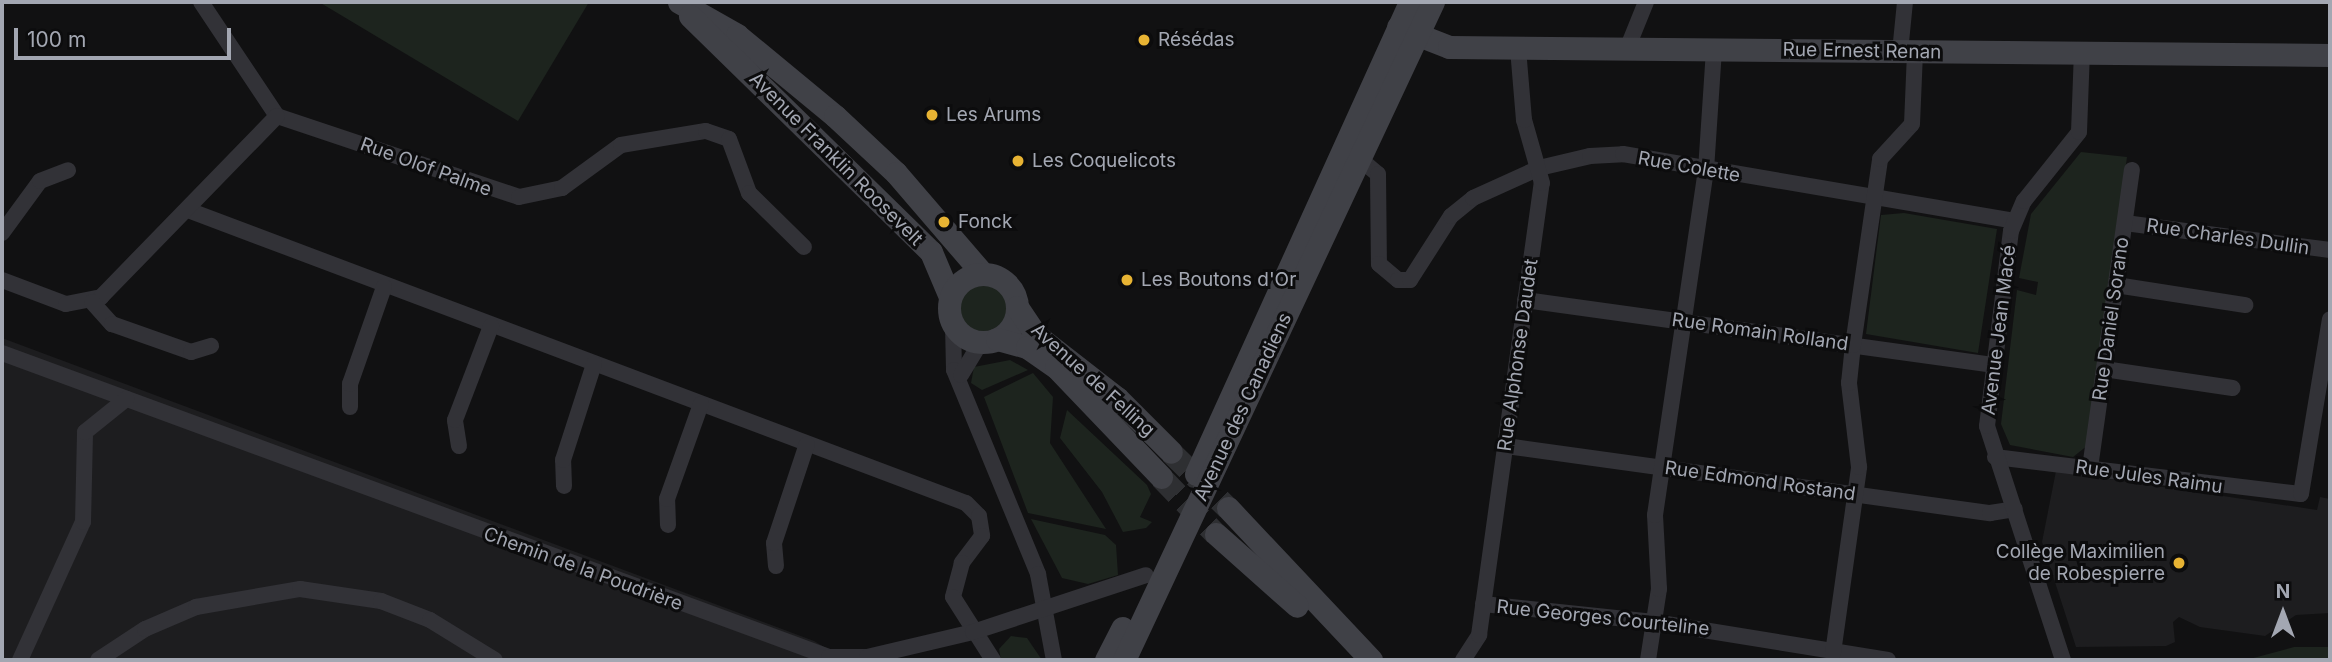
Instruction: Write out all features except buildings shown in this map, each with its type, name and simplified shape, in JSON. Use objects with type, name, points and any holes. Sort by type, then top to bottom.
[{"type":"street","points":[[2,280],[66,304],[92,302],[188,210],[277,116],[201,2]]},
{"type":"street","name":"Avenue Franklin Roosevelt","points":[[677,2],[737,34],[835,116],[896,173],[955,249],[982,273]]},
{"type":"street","name":"Avenue Franklin Roosevelt","points":[[677,2],[931,252],[950,297]]},
{"type":"street","name":"Avenue des Canadiens","points":[[1124,660],[1360,159],[1408,31],[1410,2]]},
{"type":"street","name":"Avenue des Canadiens","points":[[1106,660],[1408,31],[1433,2]]},
{"type":"street","points":[[1627,49],[1646,2]]},
{"type":"street","points":[[1833,653],[1854,494],[1853,345],[1873,200],[1880,159],[1912,124],[1905,2]]},
{"type":"street","name":"Rue Ernest Renan","points":[[1408,31],[1449,47],[2330,55]]},
{"type":"street","name":"Rue Alphonse Daudet","points":[[1463,660],[1479,635],[1525,300],[1539,168],[1524,120],[1518,48]]},
{"type":"street","points":[[1648,660],[1654,622],[1655,515],[1706,170],[1714,50]]},
{"type":"street","name":"Avenue Jean Macé","points":[[2063,660],[1987,426],[2014,221],[2079,132],[2082,52]]},
{"type":"street","name":"Rue Olof Palme","points":[[277,116],[519,197],[562,188],[621,145],[706,131],[729,139],[749,193],[804,247]]},
{"type":"street","name":"Rue Colette","points":[[1360,159],[1378,174],[1379,264],[1391,276],[1410,280],[1451,216],[1491,187],[1539,168],[1623,154],[1873,200],[2014,221]]},
{"type":"street","points":[[2,233],[40,181],[68,170]]},
{"type":"street","name":"Rue Daniel Sorano","points":[[2090,468],[2133,170]]},
{"type":"street","points":[[188,210],[384,287],[966,503],[979,516],[982,536],[962,563],[953,597],[993,660]]},
{"type":"street","name":"Rue Charles Dullin","points":[[2125,223],[2330,250]]},
{"type":"street","points":[[961,375],[989,341],[1013,323],[1017,307],[1008,284],[982,273],[962,280],[950,297],[954,370],[961,375],[1047,610],[1054,660]]},
{"type":"street","points":[[2116,285],[2245,305]]},
{"type":"street","points":[[350,407],[349,384],[384,287]]},
{"type":"street","name":"Rue Romain Rolland","points":[[1525,300],[1995,365]]},
{"type":"street","points":[[92,302],[112,324],[191,352],[211,346]]},
{"type":"street","name":"Avenue de Felling","points":[[1017,307],[1036,335],[1117,397],[1171,452]]},
{"type":"street","name":"Rue Jules Raimu","points":[[1995,457],[2301,494],[2330,319]]},
{"type":"street","points":[[953,325],[989,341]]},
{"type":"street","points":[[459,446],[456,420],[491,326]]},
{"type":"street","name":"Avenue de Felling","points":[[989,341],[1027,347],[1056,367],[1161,477]]},
{"type":"street","name":"Chemin de la Poudrière","points":[[2,353],[806,652],[849,659],[973,632],[1047,610],[1146,575]]},
{"type":"street","points":[[564,486],[563,460],[594,365]]},
{"type":"street","points":[[2104,369],[2233,388]]},
{"type":"street","points":[[20,660],[83,522],[85,432],[126,399]]},
{"type":"street","points":[[667,525],[667,499],[701,404]]},
{"type":"street","points":[[776,566],[774,543],[807,444]]},
{"type":"street","name":"Rue Edmond Rostand","points":[[1506,446],[1990,513],[2015,509]]},
{"type":"street","points":[[1228,508],[1371,660]]},
{"type":"street","points":[[1216,534],[1350,660]]},
{"type":"street","points":[[98,660],[145,629],[196,607],[300,589],[381,601],[430,620],[495,660]]},
{"type":"street","name":"Rue Georges Courteline","points":[[1483,604],[1654,622],[1888,660]]},
{"type":"shaded area","points":[[319,2],[589,2],[518,121]]},
{"type":"shaded area","points":[[2081,152],[2127,157],[2088,445],[2073,457],[2010,445],[2001,424],[2017,290],[2036,295],[2038,282],[2019,278],[2031,214]]},
{"type":"shaded area","points":[[1904,213],[1997,229],[1978,353],[1866,334],[1881,215]]},
{"type":"shaded area","points":[[983,284],[1000,291],[1007,308],[1000,325],[983,332],[966,325],[959,308],[966,291]]},
{"type":"shaded area","points":[[2,338],[814,641],[846,660],[2,660]]},
{"type":"shaded area","points":[[1010,360],[1028,370],[982,390],[971,383],[974,367]]},
{"type":"shaded area","points":[[1033,373],[1053,397],[1050,443],[1106,529],[1028,513],[984,397]]},
{"type":"shaded area","points":[[1067,410],[1147,485],[1151,494],[1140,517],[1152,522],[1146,528],[1123,532],[1102,492],[1060,438]]},
{"type":"shaded area","name":"Collège Maximilien de Robespierre","points":[[2056,471],[2317,510],[2320,497],[2330,499],[2330,613],[2296,615],[2265,636],[2200,627],[2179,617],[2173,622],[2175,642],[2166,646],[2076,647],[2042,542]]},
{"type":"shaded area","points":[[1031,519],[1105,535],[1116,545],[1118,575],[1088,584],[1062,578]]},
{"type":"shaded area","points":[[1011,636],[1027,638],[1042,660],[1001,660],[999,649]]},
{"type":"shaded area","points":[[2294,647],[2330,647],[2330,660],[2246,660]]},
{"type":"tunnel","points":[[1171,452],[1228,508]]},
{"type":"tunnel","points":[[1161,477],[1216,534]]},
{"type":"place","name":"Résédas","points":[[1144,40]]},
{"type":"place","name":"Les Arums","points":[[932,115]]},
{"type":"place","name":"Les Coquelicots","points":[[1018,161]]},
{"type":"place","name":"Fonck","points":[[944,222]]},
{"type":"place","name":"Les Boutons d'Or","points":[[1127,280]]},
{"type":"place","name":"Collège Maximilien de Robespierre","points":[[2179,563]]}]
